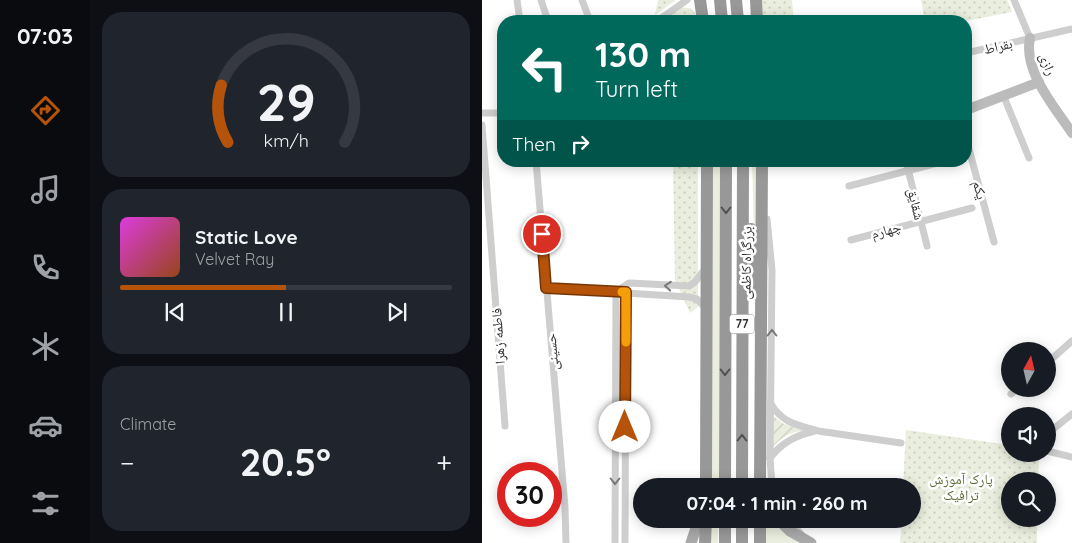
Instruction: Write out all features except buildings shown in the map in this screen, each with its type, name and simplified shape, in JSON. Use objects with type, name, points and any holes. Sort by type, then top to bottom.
[{"type":"highway","points":[[700,0],[702,15]]},
{"type":"highway","points":[[720,0],[721,15]]},
{"type":"highway","points":[[736,0],[737,15]]},
{"type":"highway","points":[[756,0],[757,15]]},
{"type":"highway","points":[[706,478],[708,167]]},
{"type":"highway","name":"بزرگراه کاظمی","points":[[725,478],[726,167]]},
{"type":"highway","points":[[743,167],[750,207],[753,268],[760,331]]},
{"type":"highway","name":"بزرگراه کاظمی","points":[[742,478],[743,167]]},
{"type":"highway","name":"بزرگراه کاظمی","points":[[761,478],[762,167]]},
{"type":"highway","points":[[705,543],[706,528]]},
{"type":"highway","points":[[725,528],[725,543]]},
{"type":"highway","points":[[742,528],[742,543]]},
{"type":"highway","points":[[760,528],[760,543]]},
{"type":"main road","points":[[691,543],[696,528]]},
{"type":"main road","points":[[787,528],[810,542]]},
{"type":"street","points":[[517,0],[519,15]]},
{"type":"street","points":[[542,0],[546,15]]},
{"type":"street","points":[[582,0],[588,15]]},
{"type":"street","points":[[666,15],[688,0]]},
{"type":"street","name":"رازی","points":[[1014,0],[1030,38],[1029,58],[1039,82],[1072,133]]},
{"type":"street","name":"بقراط","points":[[972,52],[1072,29]]},
{"type":"street","points":[[972,108],[1039,82]]},
{"type":"street","points":[[1004,97],[1029,158]]},
{"type":"street","points":[[482,113],[497,113]]},
{"type":"street","name":"فاطمه زهرا","points":[[482,125],[485,192],[492,251],[505,426]]},
{"type":"street","name":"یکم","points":[[972,160],[994,242]]},
{"type":"street","name":"حسینی","points":[[536,167],[565,507],[566,543]]},
{"type":"street","points":[[762,167],[772,270],[771,478]]},
{"type":"street","name":"شقایق","points":[[908,167],[927,246]]},
{"type":"street","points":[[849,186],[925,167]]},
{"type":"street","name":"چهارم","points":[[851,240],[972,208]]},
{"type":"street","points":[[482,252],[492,251]]},
{"type":"street","points":[[616,292],[629,283],[689,286],[696,282],[707,266]]},
{"type":"street","points":[[546,288],[689,297],[702,302],[707,309]]},
{"type":"street","points":[[615,543],[616,292]]},
{"type":"street","points":[[625,543],[626,292]]},
{"type":"street","points":[[1056,355],[1072,342]]},
{"type":"street","points":[[771,403],[782,418],[798,425],[818,431],[901,442]]},
{"type":"street","points":[[1056,427],[1072,414]]},
{"type":"street","points":[[770,458],[776,449],[784,443],[795,437],[818,431]]},
{"type":"street","points":[[1056,453],[1072,456]]},
{"type":"street","points":[[797,528],[810,542]]},
{"type":"green space","points":[[658,0],[676,0],[655,15]]},
{"type":"green space","points":[[760,0],[792,0],[793,15],[761,15]]},
{"type":"green space","points":[[921,0],[1007,0],[1012,12],[972,20],[972,15],[924,15]]},
{"type":"green space","points":[[681,7],[692,9],[696,15],[669,15]]},
{"type":"green space","points":[[673,167],[698,167],[698,307],[690,313],[675,280]]},
{"type":"green space","points":[[712,167],[720,167],[719,478],[710,478]]},
{"type":"green space","points":[[752,167],[757,167],[757,226],[754,233]]},
{"type":"green space","points":[[773,416],[784,424],[805,430],[787,436],[772,448]]},
{"type":"green space","name":"پارک آموزش ترافیک","points":[[906,430],[1001,444],[1001,462],[1039,462],[1038,472],[1001,472],[1001,527],[1037,527],[1037,543],[900,543],[901,528],[921,528],[921,478],[903,478]]},
{"type":"green space","points":[[710,528],[718,528],[718,543],[710,543]]},
{"type":"green space","points":[[765,528],[780,528],[799,543],[765,543]]},
{"type":"slow traffic","points":[[622,292],[626,292],[626,342]]},
{"type":"route","points":[[542,234],[546,288],[626,292],[625,427]]}]
